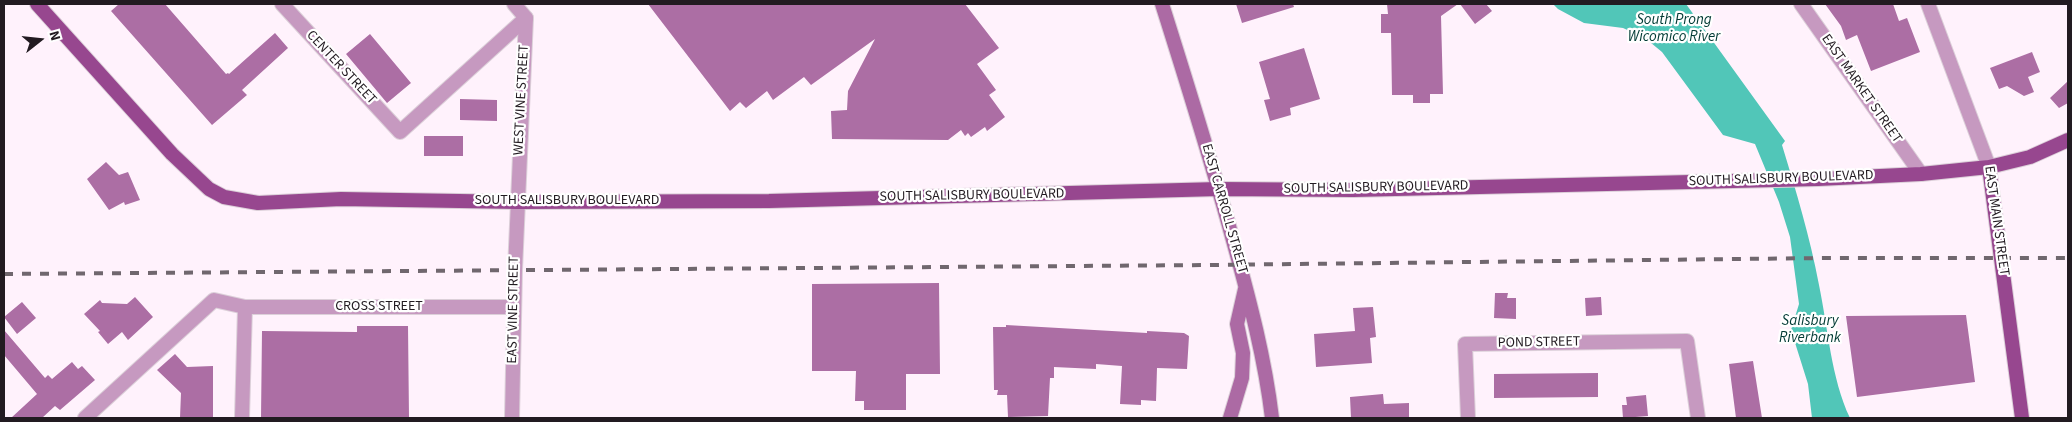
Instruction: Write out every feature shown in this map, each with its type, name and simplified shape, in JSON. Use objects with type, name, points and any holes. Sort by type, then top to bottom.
[{"type":"main road","name":"SOUTH SALISBURY BOULEVARD","points":[[37,4],[172,154],[209,189],[224,197],[258,203],[341,199],[518,202],[769,201],[1219,190],[1353,190],[1818,179],[1921,174],[1989,167],[2030,156],[2068,140]]},
{"type":"main road","name":"EAST CARROLL STREET","points":[[1162,4],[1219,190],[1246,286],[1262,351],[1272,418]]},
{"type":"main road","name":"EAST MAIN STREET","points":[[1989,167],[2022,418]]},
{"type":"main road","points":[[1230,418],[1242,378],[1243,353],[1237,324],[1246,286]]},
{"type":"street","name":"CENTER STREET","points":[[282,4],[400,132],[526,18]]},
{"type":"street","points":[[514,4],[526,18]]},
{"type":"street","name":"EAST MARKET STREET","points":[[1801,4],[1921,174]]},
{"type":"street","name":"EAST MAIN STREET","points":[[1928,4],[1989,167]]},
{"type":"street","name":"WEST VINE STREET","points":[[518,202],[526,18]]},
{"type":"street","name":"EAST VINE STREET","points":[[512,418],[518,202]]},
{"type":"street","name":"CROSS STREET","points":[[85,418],[214,300],[244,307],[514,307]]},
{"type":"street","points":[[242,418],[244,307]]},
{"type":"street","name":"POND STREET","points":[[1468,418],[1465,344],[1687,340],[1698,418]]},
{"type":"water","points":[[1553,4],[1686,4],[1785,141],[1782,145],[1811,249],[1834,370],[1850,418],[1812,418],[1808,384],[1791,330],[1799,304],[1790,237],[1779,202],[1755,144],[1723,135],[1662,52],[1645,38],[1623,28],[1584,23],[1558,9]]},
{"type":"building","points":[[119,4],[165,4],[226,74],[229,74],[275,33],[288,48],[242,90],[247,95],[212,125],[111,11]]},
{"type":"building","points":[[648,4],[965,4],[999,48],[977,64],[996,90],[989,95],[1005,117],[987,131],[985,127],[971,137],[968,133],[965,136],[961,130],[948,140],[832,139],[831,111],[847,110],[848,91],[875,39],[811,85],[804,77],[773,100],[767,91],[746,108],[740,102],[730,111]]},
{"type":"building","points":[[1236,4],[1293,4],[1294,7],[1242,23]]},
{"type":"building","points":[[1387,4],[1458,4],[1441,16],[1443,94],[1430,94],[1430,103],[1413,103],[1413,95],[1392,95],[1391,33],[1381,33],[1381,14],[1388,14]]},
{"type":"building","points":[[1460,4],[1486,4],[1492,11],[1475,24]]},
{"type":"building","points":[[1825,4],[1893,4],[1899,21],[1907,18],[1920,52],[1871,71],[1857,35],[1846,40],[1841,26]]},
{"type":"building","points":[[370,34],[411,83],[387,103],[346,54]]},
{"type":"building","points":[[1304,48],[1320,99],[1290,108],[1291,115],[1270,121],[1264,100],[1270,99],[1259,62]]},
{"type":"building","points":[[2032,52],[2040,72],[2028,77],[2034,92],[2024,96],[2007,86],[1999,89],[1990,68]]},
{"type":"building","points":[[2068,81],[2068,103],[2059,108],[2050,98]]},
{"type":"building","points":[[460,99],[497,100],[497,121],[460,120]]},
{"type":"building","points":[[424,136],[463,136],[463,156],[424,156]]},
{"type":"building","points":[[106,162],[119,175],[128,172],[140,200],[125,205],[124,202],[109,210],[87,179]]},
{"type":"building","points":[[939,283],[940,374],[906,374],[906,410],[864,410],[864,401],[855,401],[856,371],[812,371],[812,284]]},
{"type":"building","points":[[1495,293],[1508,293],[1507,298],[1516,298],[1516,319],[1494,318]]},
{"type":"building","points":[[135,297],[153,317],[128,340],[122,332],[108,344],[98,332],[100,331],[84,314],[100,300],[102,303],[127,304]]},
{"type":"building","points":[[1601,297],[1602,315],[1586,316],[1585,298]]},
{"type":"building","points":[[22,302],[36,318],[17,334],[4,317]]},
{"type":"building","points":[[1373,307],[1376,337],[1370,338],[1372,363],[1316,367],[1314,334],[1355,331],[1353,308]]},
{"type":"building","points":[[1966,315],[1975,382],[1857,397],[1846,316]]},
{"type":"building","points":[[1006,325],[1147,333],[1147,331],[1184,333],[1189,336],[1187,369],[1157,368],[1156,401],[1141,400],[1141,405],[1120,404],[1122,366],[1096,364],[1096,369],[1054,367],[1054,378],[1050,378],[1048,416],[1008,417],[1007,395],[997,395],[998,390],[994,390],[993,327],[1006,327]]},
{"type":"building","points":[[357,326],[408,326],[409,418],[261,418],[262,331],[357,332]]},
{"type":"building","points":[[4,330],[45,378],[48,375],[52,379],[72,362],[78,369],[82,366],[95,380],[60,410],[55,406],[42,418],[11,418],[37,394],[4,355]]},
{"type":"building","points":[[175,354],[187,367],[213,366],[213,418],[180,418],[181,393],[157,370]]},
{"type":"building","points":[[1753,361],[1762,418],[1736,418],[1729,364]]},
{"type":"building","points":[[1598,373],[1598,397],[1494,398],[1494,374]]},
{"type":"building","points":[[1383,394],[1384,404],[1409,403],[1409,418],[1351,418],[1350,397]]},
{"type":"building","points":[[1646,395],[1648,416],[1623,418],[1622,405],[1627,405],[1626,397]]},
{"type":"railway","points":[[4,274],[1209,265],[1824,258],[2068,258]]},
{"type":"water label","name":"South Prong Wicomico River","points":[[1674,30]]},
{"type":"water label","name":"Salisbury Riverbank","points":[[1810,330]]}]
